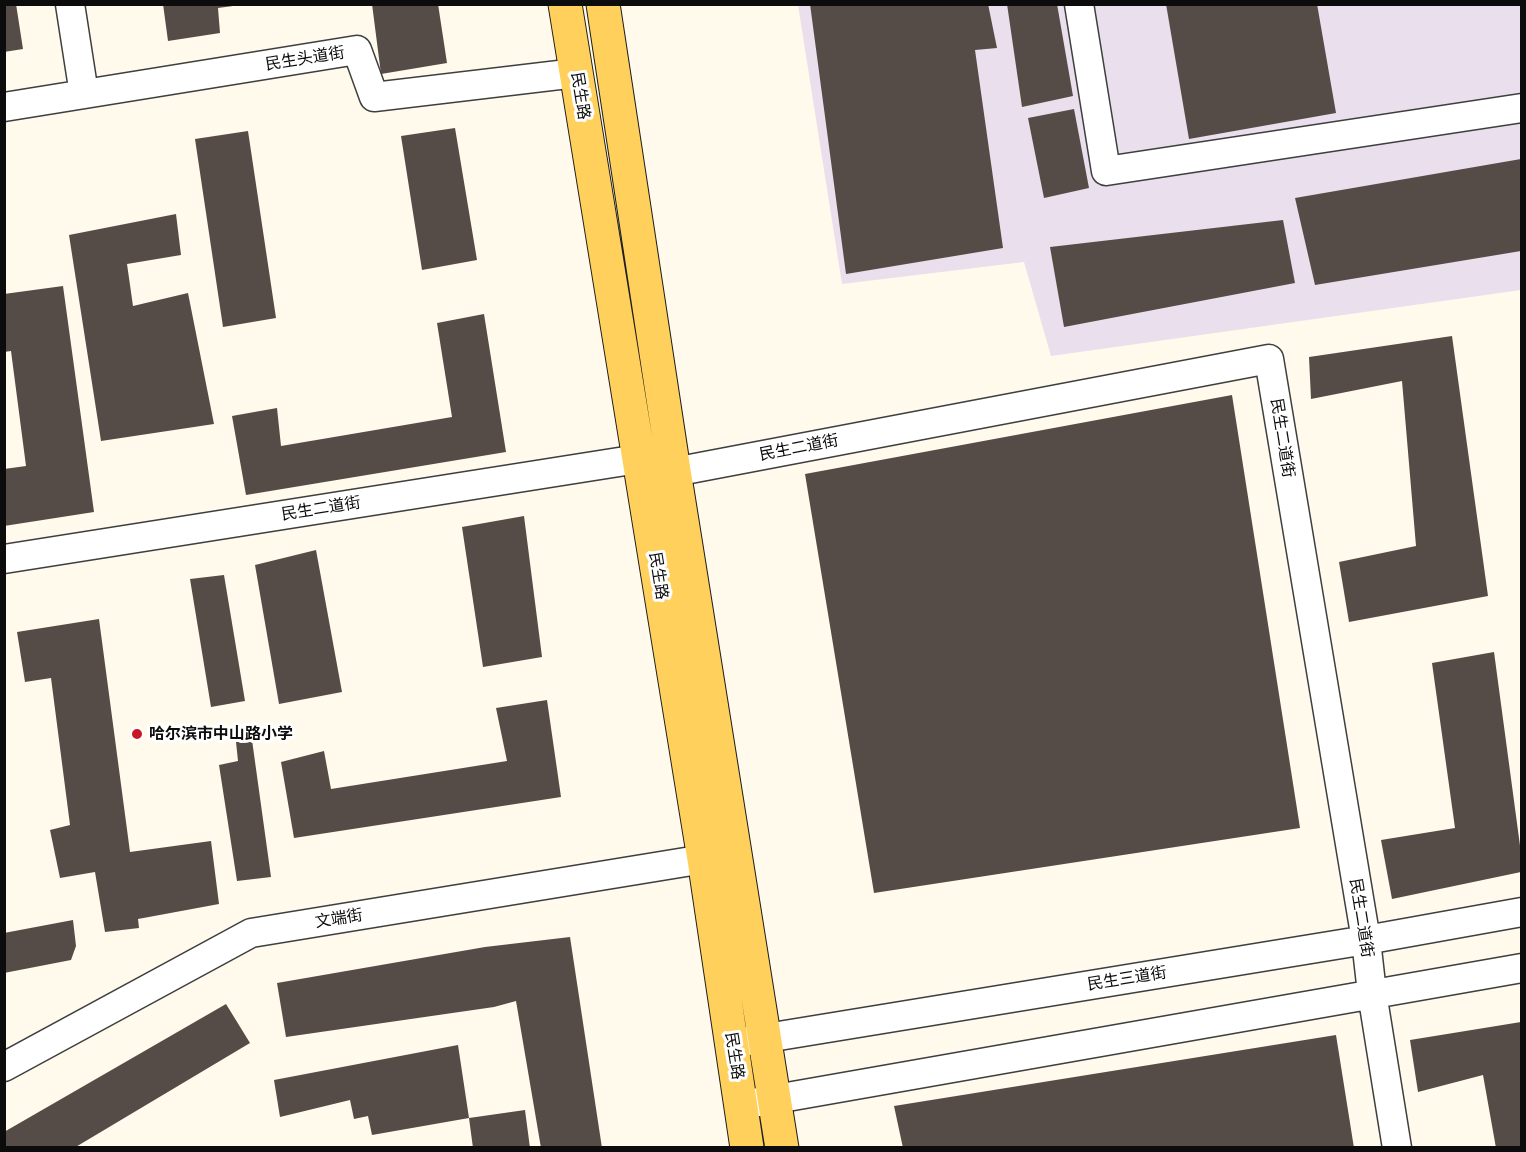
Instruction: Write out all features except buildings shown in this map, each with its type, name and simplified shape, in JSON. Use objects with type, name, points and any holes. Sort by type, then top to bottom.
[{"type":"main road","name":"民生路","points":[[565,4],[704,859],[747,1148]]},
{"type":"main road","name":"民生路","points":[[603,4],[674,471],[782,1148]]},
{"type":"street","points":[[70,4],[84,94]]},
{"type":"street","points":[[1079,4],[1106,171],[1521,108]]},
{"type":"street","name":"民生头道街","points":[[4,107],[357,50],[374,97],[576,73]]},
{"type":"street","name":"民生二道街","points":[[4,559],[640,469],[674,471],[1269,359],[1366,940],[1372,993],[1397,1148]]},
{"type":"street","name":"文端街","points":[[4,1067],[251,933],[704,859]]},
{"type":"street","name":"民生三道街","points":[[732,1044],[1366,940],[1521,912]]},
{"type":"street","points":[[742,1106],[1521,968]]},
{"type":"shaded area","points":[[798,5],[1521,5],[1521,290],[1051,356],[1024,262],[842,284]]},
{"type":"place","name":"哈尔滨市中山路小学","points":[[137,734]]}]
